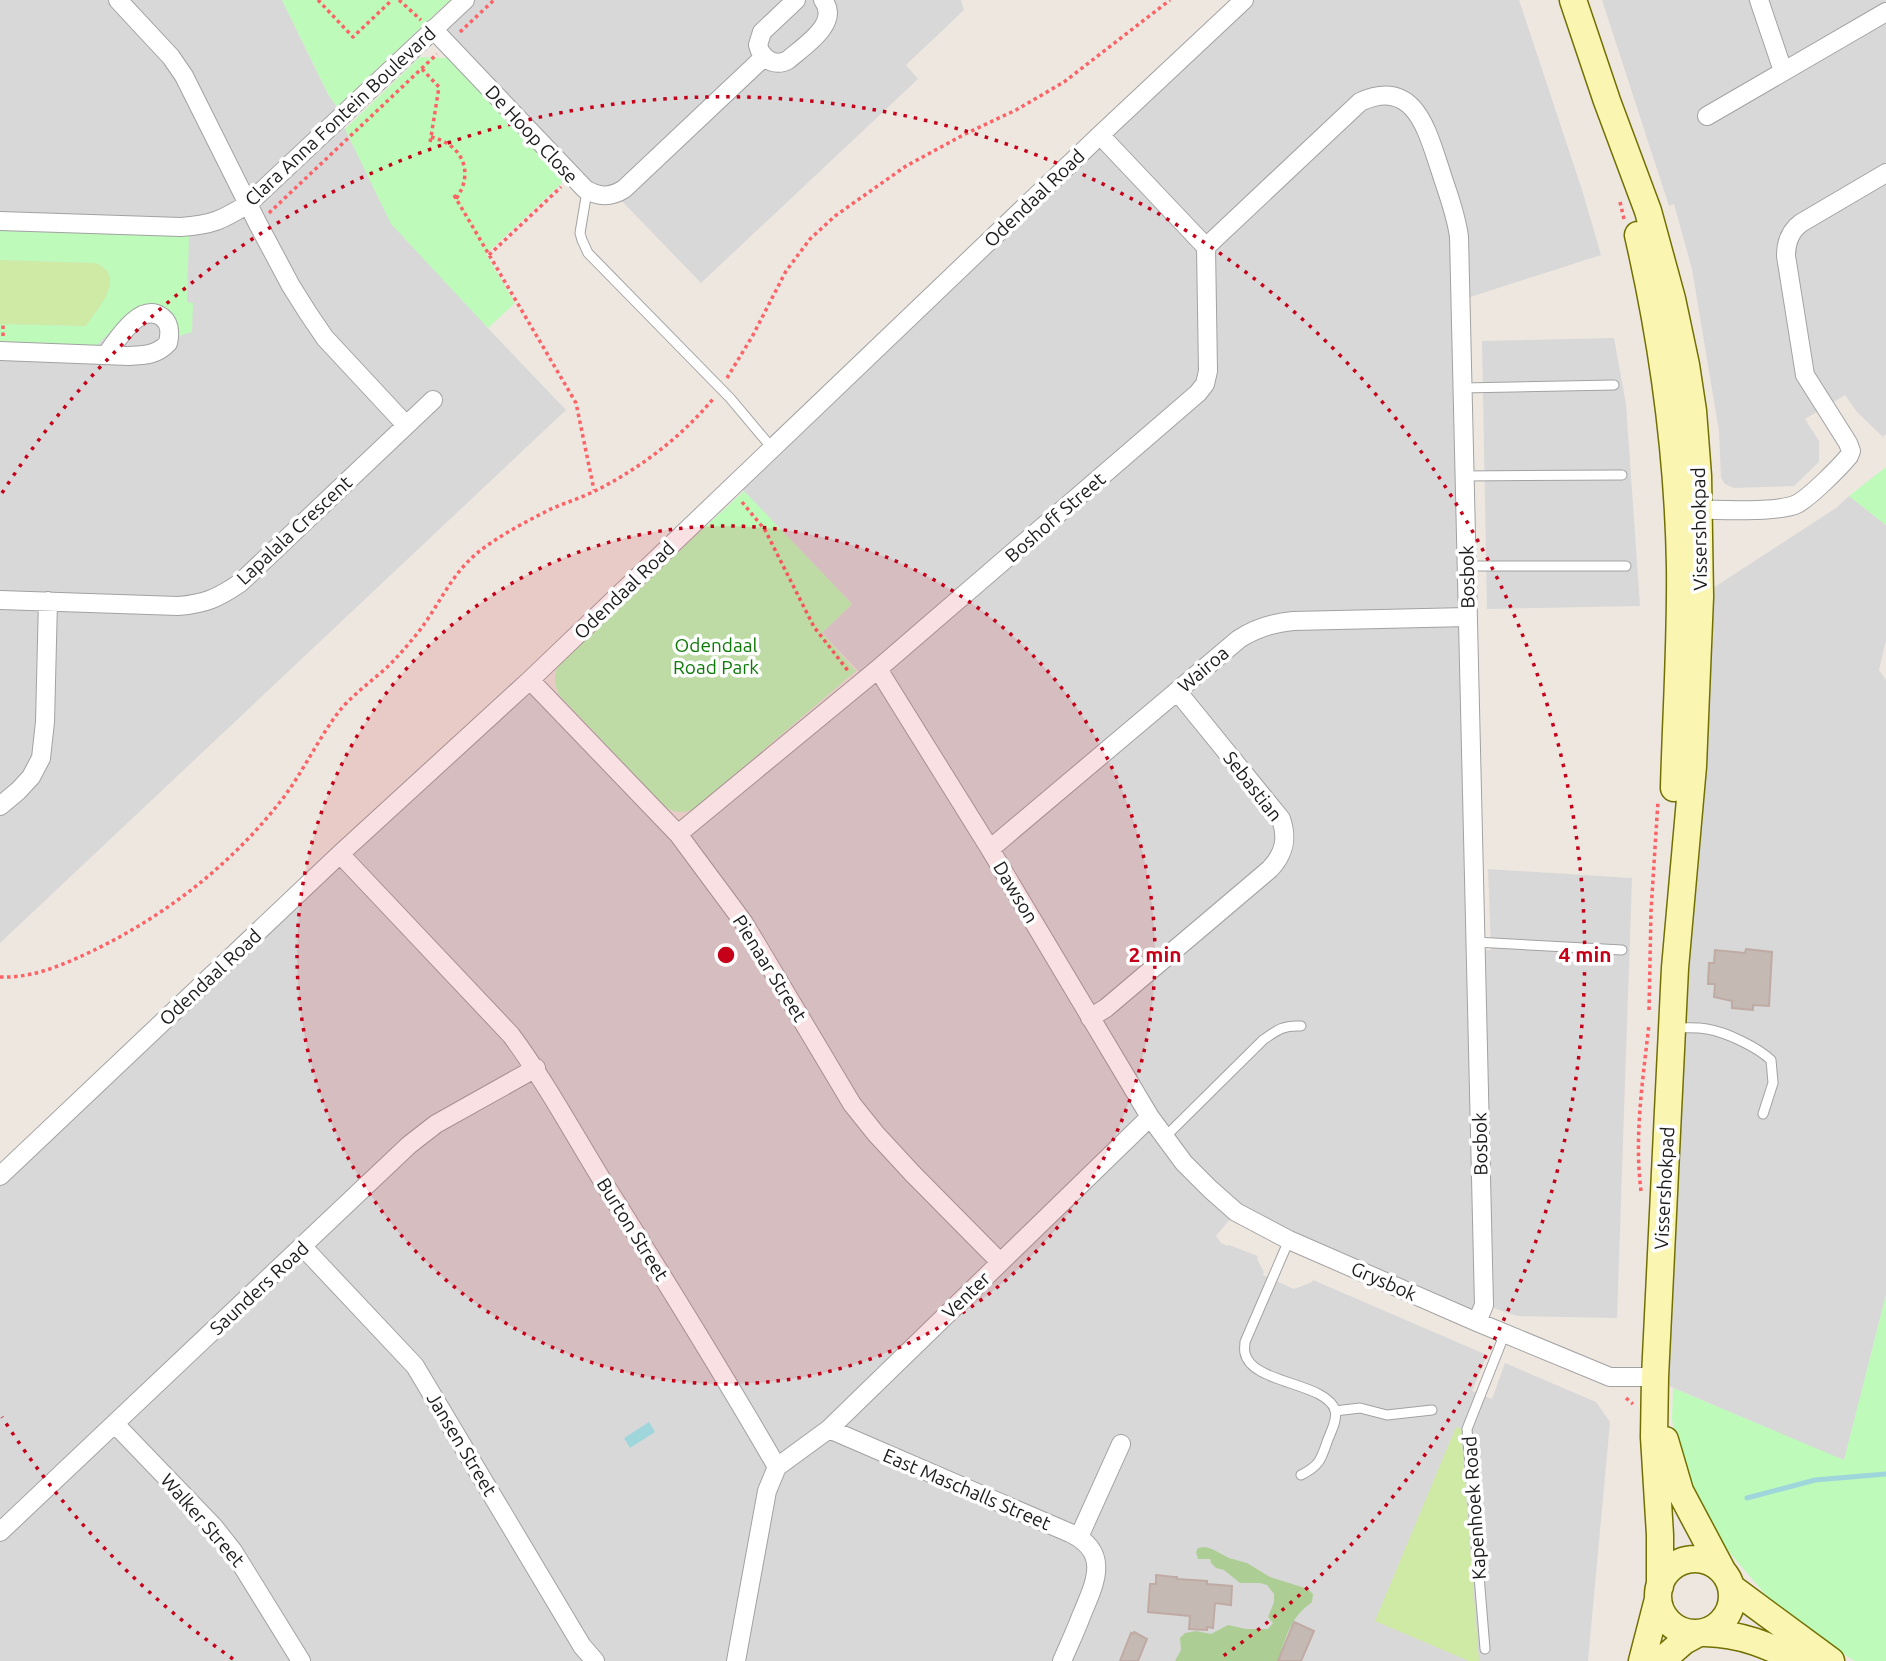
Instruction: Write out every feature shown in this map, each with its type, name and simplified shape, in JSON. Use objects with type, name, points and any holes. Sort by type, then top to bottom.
[{"type":"main road","name":"Vissershokpad","points":[[1573,0],[1648,211],[1672,299],[1693,411],[1689,509],[1700,597],[1694,753],[1675,968],[1656,1377],[1654,1437],[1660,1535],[1659,1592]]},
{"type":"main road","name":"Vissershokpad","points":[[1656,1408],[1679,1492],[1727,1579],[1831,1661]]},
{"type":"main road","points":[[1642,1661],[1659,1592],[1670,1569],[1686,1560],[1705,1560],[1727,1579],[1733,1596],[1729,1612],[1719,1625],[1684,1642],[1661,1661]]},
{"type":"main road","points":[[1659,1592],[1664,1617],[1670,1624],[1687,1633],[1736,1635],[1799,1661]]},
{"type":"street","points":[[118,0],[171,57],[184,76],[291,286],[325,338],[405,424]]},
{"type":"street","name":"Clara Anna Fontein Boulevard","points":[[0,221],[197,226],[220,221],[248,204],[465,0]]},
{"type":"street","points":[[796,0],[762,32],[758,45],[764,57],[775,63],[789,60],[826,25],[829,13],[824,0]]},
{"type":"street","name":"Odendaal Road","points":[[0,1176],[340,854],[530,680],[1244,0]]},
{"type":"street","points":[[1759,0],[1783,71]]},
{"type":"street","points":[[1707,116],[1886,12]]},
{"type":"street","name":"De Hoop Close","points":[[433,29],[587,191],[605,196],[624,189],[764,57]]},
{"type":"street","name":"Bosbok","points":[[1206,247],[1360,102],[1385,96],[1404,102],[1412,107],[1424,123],[1457,223],[1483,1305],[1477,1322]]},
{"type":"street","points":[[1100,135],[1206,247]]},
{"type":"street","points":[[1689,509],[1784,508],[1796,505],[1816,490],[1849,456],[1849,443],[1805,375],[1786,247],[1791,233],[1801,223],[1886,173]]},
{"type":"street","name":"Boshoff Street","points":[[678,834],[878,669],[1198,393],[1205,384],[1208,371],[1206,247]]},
{"type":"street","points":[[0,351],[106,355]]},
{"type":"street","name":"Lapalala Crescent","points":[[0,600],[178,606],[222,596],[240,583],[433,400]]},
{"type":"street","points":[[0,806],[31,777],[41,758],[48,601]]},
{"type":"street","name":"Wairoa","points":[[990,849],[1239,639],[1258,628],[1293,621],[1468,617]]},
{"type":"street","name":"Dawson","points":[[878,669],[990,849],[1150,1117]]},
{"type":"street","name":"Pienaar Street","points":[[530,680],[678,834],[744,923],[852,1104],[913,1174],[1000,1262]]},
{"type":"street","name":"Sebastian","points":[[1090,1018],[1270,869],[1282,852],[1285,835],[1281,819],[1177,691]]},
{"type":"street","name":"Burton Street","points":[[340,854],[511,1035],[536,1068],[777,1467]]},
{"type":"street","name":"Saunders Road","points":[[0,1532],[418,1138],[436,1124],[536,1068]]},
{"type":"street","name":"Venter","points":[[777,1467],[829,1429],[1150,1117]]},
{"type":"street","name":"Grysbok","points":[[1150,1117],[1184,1163],[1236,1212],[1289,1240],[1610,1377],[1656,1377]]},
{"type":"street","name":"Jansen Street","points":[[303,1247],[415,1366],[582,1646],[595,1661]]},
{"type":"street","name":"Walker Street","points":[[115,1424],[214,1527],[233,1551],[301,1661]]},
{"type":"street","name":"East Maschalls Street","points":[[829,1429],[1079,1537]]},
{"type":"street","points":[[1062,1661],[1096,1580],[1096,1560],[1087,1544],[1079,1537],[1121,1444]]},
{"type":"street","points":[[736,1661],[767,1492],[777,1467]]},
{"type":"lane","points":[[587,191],[580,233],[588,253],[721,388],[772,448]]},
{"type":"lane","points":[[1462,388],[1614,385]]},
{"type":"lane","points":[[1464,476],[1622,475]]},
{"type":"lane","points":[[1466,565],[1626,566]]},
{"type":"lane","points":[[1475,942],[1622,950]]},
{"type":"lane","points":[[1165,1137],[1263,1040],[1278,1029],[1289,1025],[1301,1026]]},
{"type":"lane","points":[[1672,1028],[1721,1032],[1763,1052],[1771,1060],[1773,1069],[1773,1083],[1763,1114]]},
{"type":"lane","points":[[1289,1240],[1245,1342],[1245,1353],[1248,1361],[1258,1370],[1319,1395],[1335,1410],[1335,1420],[1321,1460],[1314,1469],[1301,1475]]},
{"type":"lane","name":"Kapenhoek Road","points":[[1485,1649],[1467,1429],[1505,1333]]},
{"type":"lane","points":[[1335,1410],[1360,1408],[1387,1415],[1432,1410]]},
{"type":"path","points":[[318,0],[353,37],[392,0]]},
{"type":"path","points":[[400,0],[433,29]]},
{"type":"path","points":[[258,223],[494,0]]},
{"type":"path","points":[[0,977],[39,973],[107,944],[139,926],[201,883],[266,820],[298,778],[333,719],[403,650],[421,629],[462,568],[477,553],[513,530],[618,479],[662,449],[702,412],[721,388],[753,335],[797,254],[822,227],[906,166],[1016,110],[1064,82],[1170,0]]},
{"type":"path","points":[[422,69],[439,87],[430,140],[440,139],[455,149],[464,165],[464,183],[455,197],[576,403],[594,491]]},
{"type":"path","points":[[489,255],[572,176]]},
{"type":"path","points":[[1617,195],[1626,229]]},
{"type":"path","points":[[731,488],[765,530],[814,626],[859,685]]},
{"type":"path","points":[[1641,1193],[1640,1108],[1649,1020],[1651,911],[1658,792]]},
{"type":"shaded area","points":[[0,0],[282,0],[337,107],[345,129],[484,324],[566,410],[0,943]]},
{"type":"shaded area","points":[[466,0],[961,0],[964,10],[906,65],[918,79],[701,283],[616,195],[604,197],[433,31]]},
{"type":"shaded area","points":[[1247,0],[1519,0],[1601,255],[1461,300],[1477,950],[1491,950],[1488,869],[1632,878],[1617,1318],[1517,1316],[1485,1305],[1478,1323],[1235,1213],[1216,1236],[1221,1243],[1258,1256],[1263,1275],[1294,1289],[1313,1280],[1487,1355],[1472,1391],[1492,1399],[1505,1363],[1596,1402],[1610,1422],[1588,1661],[0,1661],[0,1175],[529,680],[677,833],[865,678],[822,633],[852,604],[735,482]]},
{"type":"shaded area","points":[[1602,0],[1886,0],[1886,434],[1883,437],[1857,412],[1845,395],[1805,419],[1819,441],[1819,462],[1794,486],[1734,488],[1725,484],[1721,478],[1719,431],[1692,269],[1674,204],[1669,206]]},
{"type":"shaded area","points":[[1614,338],[1626,404],[1640,606],[1487,609],[1482,341]]},
{"type":"shaded area","points":[[1849,496],[1886,525],[1886,640],[1879,670],[1886,680],[1886,1295],[1844,1461],[1655,1380],[1699,597],[1836,508]]},
{"type":"green space","points":[[282,0],[450,0],[337,107]]},
{"type":"green space","points":[[420,57],[448,58],[564,181],[486,254],[515,303],[488,328],[391,224],[345,129]]},
{"type":"green space","points":[[0,231],[189,236],[187,302],[193,303],[192,332],[179,336],[177,328],[138,308],[130,312],[97,345],[0,344],[0,324],[86,326],[103,302],[110,284],[105,269],[95,263],[0,260]]},
{"type":"green space","points":[[0,260],[95,263],[105,269],[110,284],[103,302],[86,326],[0,324]]},
{"type":"green space","points":[[1886,467],[1886,525],[1849,496]]},
{"type":"green space","name":"Odendaal Road Park","points":[[744,491],[852,604],[822,633],[856,671],[694,809],[677,812],[662,804],[560,696],[555,674],[561,661]]},
{"type":"green space","points":[[1886,1295],[1886,1661],[1855,1661],[1801,1628],[1765,1594],[1724,1546],[1698,1503],[1680,1464],[1672,1419],[1673,1388],[1844,1460]]},
{"type":"green space","points":[[1456,1427],[1461,1429],[1479,1661],[1469,1661],[1375,1621]]},
{"type":"green space","points":[[1205,1547],[1247,1563],[1270,1577],[1308,1589],[1313,1594],[1312,1602],[1298,1615],[1290,1628],[1278,1661],[1175,1661],[1181,1650],[1180,1638],[1185,1633],[1196,1631],[1211,1634],[1228,1625],[1246,1629],[1268,1629],[1273,1623],[1268,1617],[1274,1594],[1267,1585],[1240,1583],[1224,1570],[1216,1568],[1210,1559],[1198,1559],[1198,1548]]},
{"type":"water","points":[[649,1422],[655,1432],[630,1448],[624,1438]]},
{"type":"building","points":[[1746,949],[1772,952],[1769,1006],[1753,1005],[1753,1010],[1732,1008],[1732,1001],[1714,997],[1715,984],[1708,984],[1709,963],[1714,963],[1715,950],[1745,953]]},
{"type":"building","points":[[1156,1575],[1232,1586],[1231,1605],[1215,1603],[1213,1628],[1189,1629],[1190,1616],[1148,1612],[1150,1584],[1156,1584]]},
{"type":"building","points":[[1294,1622],[1314,1631],[1301,1661],[1278,1661]]},
{"type":"building","points":[[1131,1633],[1147,1639],[1138,1661],[1120,1661]]},
{"type":"waterway","points":[[1747,1498],[1815,1480],[1886,1474]]}]
